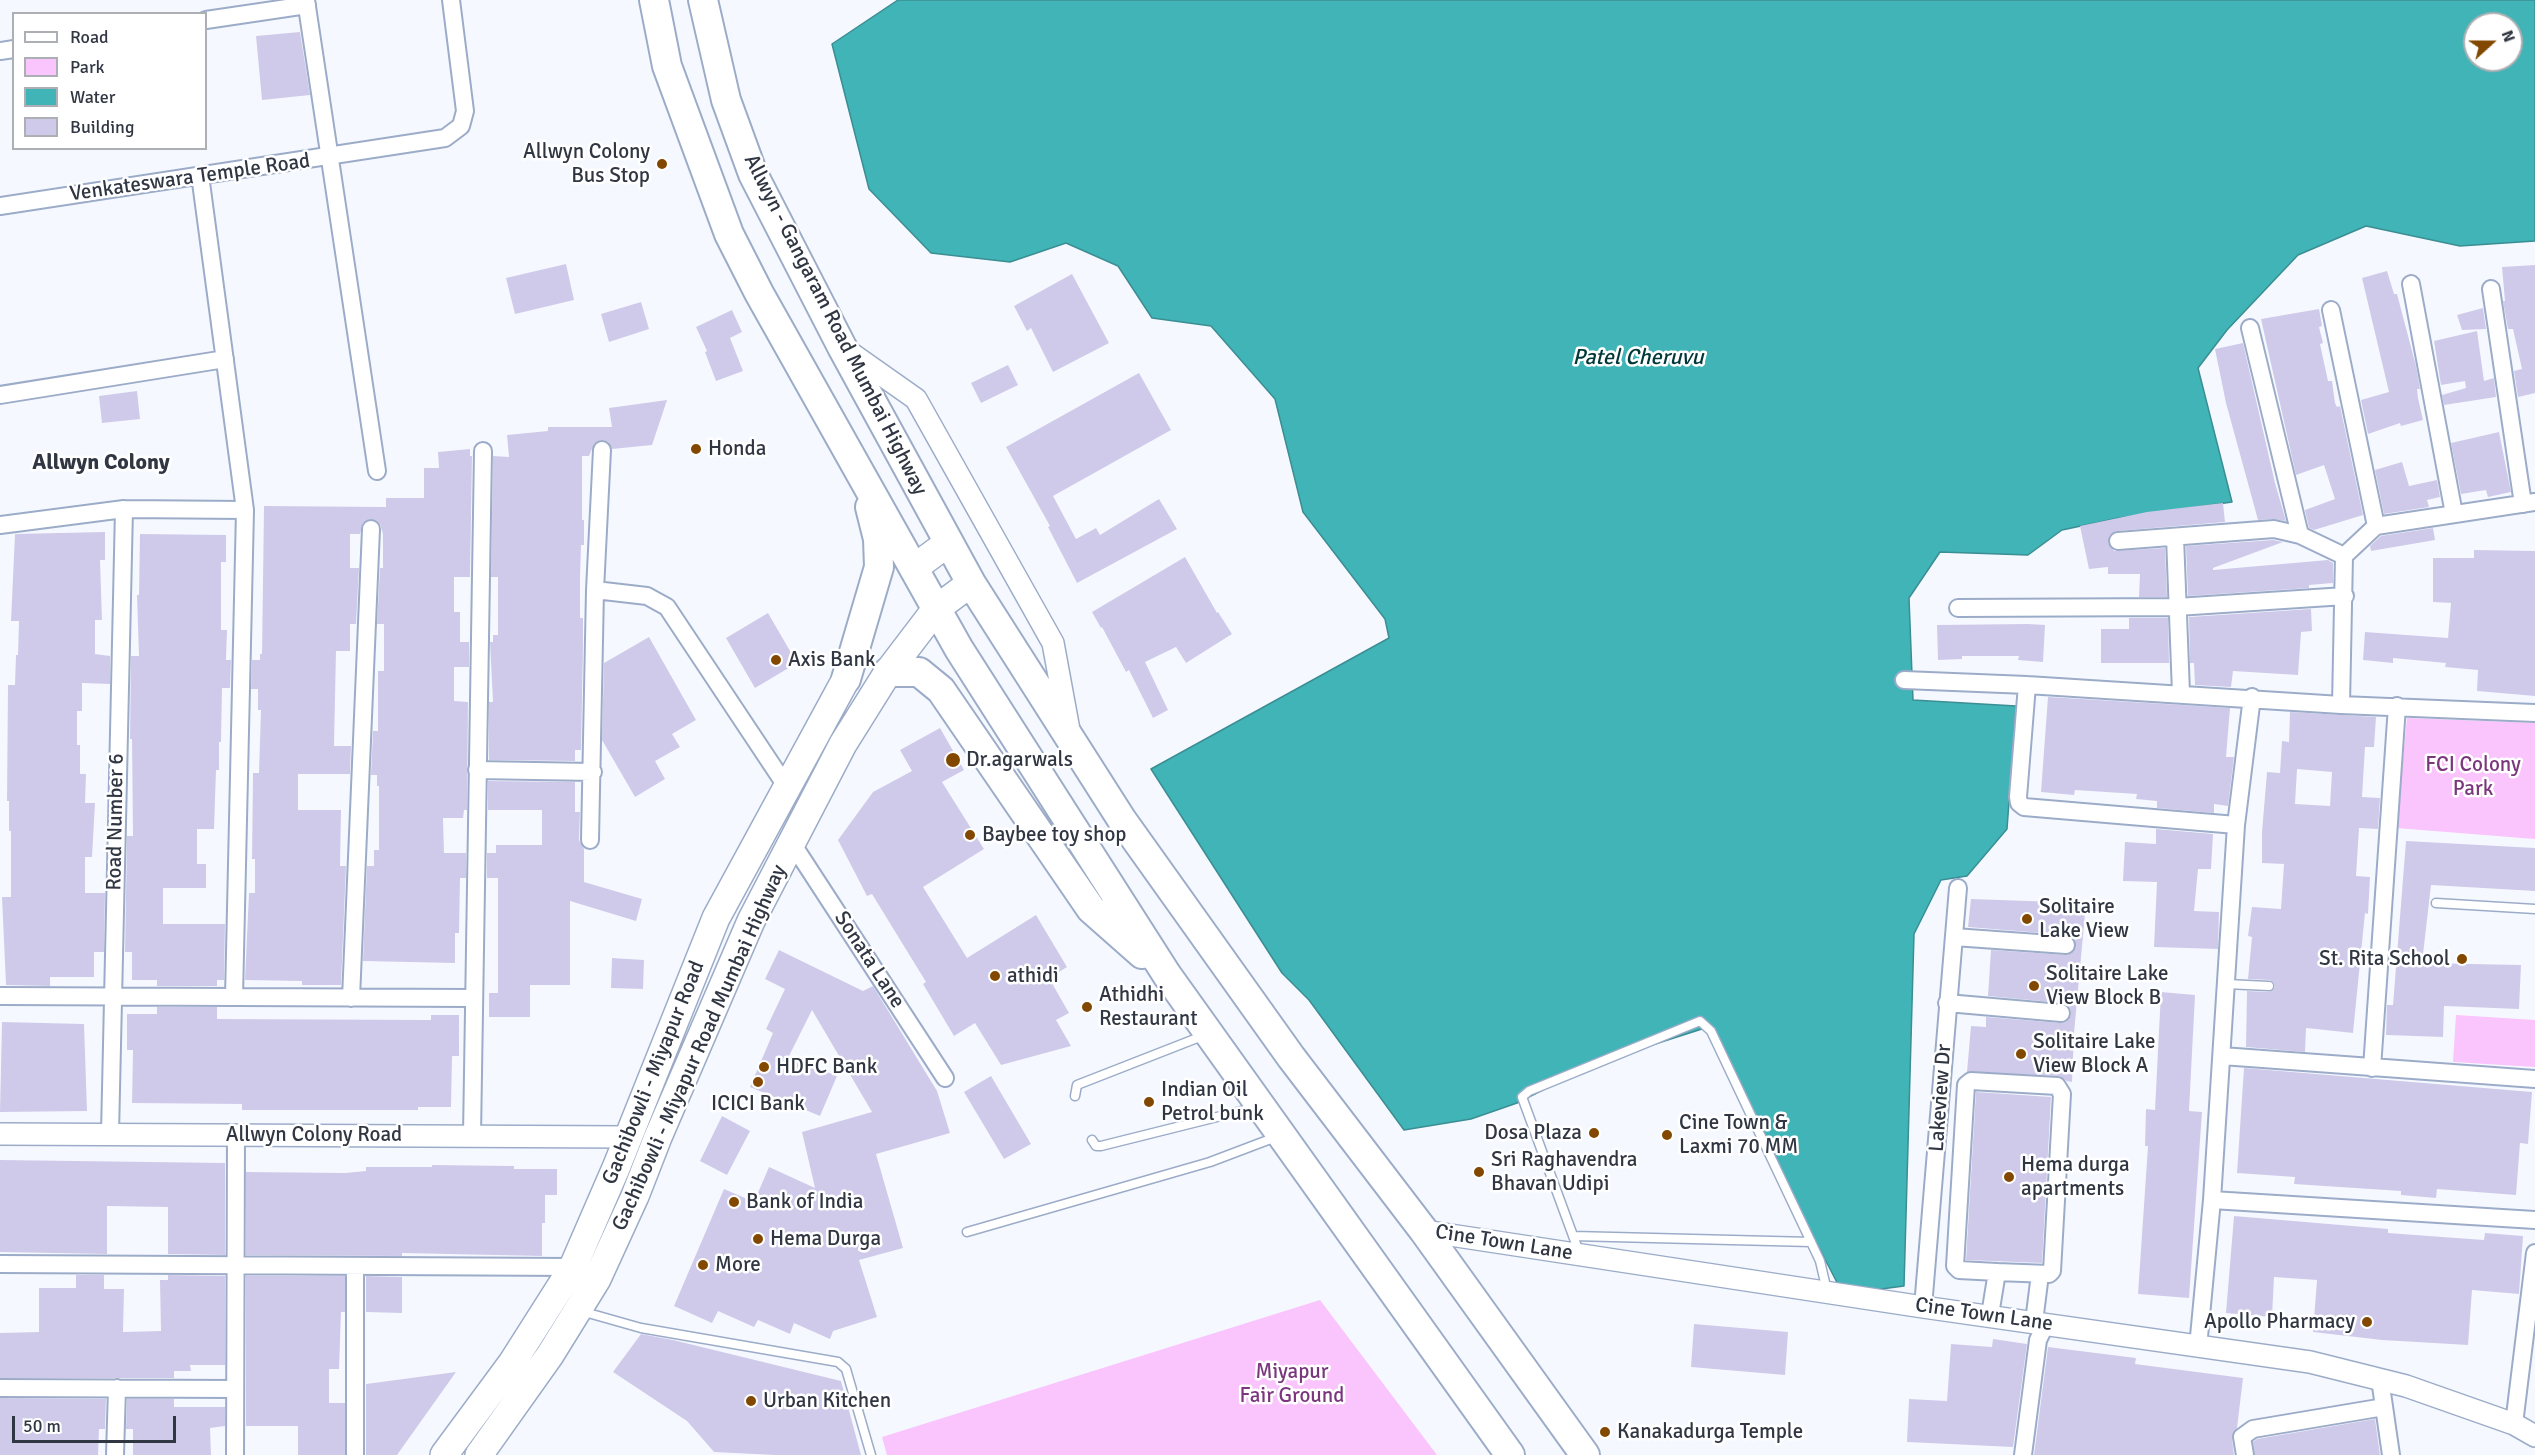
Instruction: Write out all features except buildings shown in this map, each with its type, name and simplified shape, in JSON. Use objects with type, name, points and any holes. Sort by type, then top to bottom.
[{"type":"highway","name":"Allwyn - Gangaram Road Mumbai Highway","points":[[654,0],[667,66],[729,234],[759,293],[936,609],[992,702],[1167,975]]},
{"type":"highway","name":"Allwyn - Gangaram Road Mumbai Highway","points":[[703,0],[726,100],[753,174],[842,347],[971,583],[1122,820],[1285,1048],[1424,1230],[1585,1455]]},
{"type":"highway","points":[[846,679],[879,567],[878,539],[862,476]]},
{"type":"highway","points":[[888,672],[919,672],[941,690],[1091,909],[1167,975],[1220,1047],[1279,1135],[1510,1455]]},
{"type":"main road","points":[[914,568],[948,543]]},
{"type":"main road","name":"Gachibowli - Miyapur Road Mumbai Highway","points":[[479,1455],[550,1355],[597,1279],[631,1206],[658,1137],[752,921],[843,744],[888,672],[936,609],[971,583]]},
{"type":"main road","name":"Gachibowli - Miyapur Road","points":[[444,1455],[512,1363],[573,1267],[716,918],[846,679]]},
{"type":"street","points":[[377,471],[329,157],[445,138],[461,126],[465,111],[451,0]]},
{"type":"street","points":[[207,20],[307,2]]},
{"type":"street","name":"Venkateswara Temple Road","points":[[0,206],[329,157],[307,2]]},
{"type":"street","points":[[200,175],[245,510],[234,997]]},
{"type":"street","points":[[2411,284],[2454,514]]},
{"type":"street","points":[[2341,705],[2345,596],[2344,556],[2376,526],[2529,503],[2491,289]]},
{"type":"street","points":[[2331,310],[2376,526]]},
{"type":"street","points":[[2250,328],[2300,535]]},
{"type":"street","points":[[842,347],[916,399],[1053,643],[1071,738]]},
{"type":"street","points":[[0,395],[225,359]]},
{"type":"street","points":[[590,840],[595,590],[602,450]]},
{"type":"street","points":[[472,1135],[483,452]]},
{"type":"street","points":[[0,525],[124,509],[245,510]]},
{"type":"street","name":"Road Number 6","points":[[110,1134],[111,997],[124,509]]},
{"type":"street","points":[[351,998],[371,529]]},
{"type":"street","points":[[2118,541],[2274,529],[2300,535],[2344,556]]},
{"type":"street","points":[[2175,537],[2181,693]]},
{"type":"street","points":[[595,590],[646,596],[667,607],[788,789]]},
{"type":"street","points":[[1958,608],[2177,607],[2345,596]]},
{"type":"street","points":[[1904,680],[2181,693],[2341,705],[2535,714]]},
{"type":"street","points":[[2027,685],[2018,797],[2019,803],[2024,807],[2236,825]]},
{"type":"street","points":[[2198,1347],[2212,1200],[2236,825],[2252,697]]},
{"type":"street","points":[[2372,1068],[2397,706]]},
{"type":"street","points":[[477,770],[593,772]]},
{"type":"street","name":"Sonata Lane","points":[[792,843],[945,1078]]},
{"type":"street","name":"Lakeview Dr","points":[[1923,1307],[1929,1263],[1947,1003],[1958,888]]},
{"type":"street","points":[[1954,937],[2066,945]]},
{"type":"street","points":[[0,996],[473,998]]},
{"type":"street","points":[[1947,1003],[2061,1013]]},
{"type":"street","points":[[2222,1056],[2535,1079]]},
{"type":"street","points":[[1971,1081],[2057,1086],[2061,1089],[2052,1270],[2049,1275],[1997,1272],[1959,1270],[1955,1266],[1966,1085],[1971,1081]]},
{"type":"street","name":"Allwyn Colony Road","points":[[0,1134],[628,1137]]},
{"type":"street","points":[[235,1455],[236,1135]]},
{"type":"street","points":[[2212,1200],[2535,1220]]},
{"type":"street","name":"Cine Town Lane","points":[[1424,1230],[1576,1245],[1827,1292],[2310,1362],[2406,1386],[2514,1424],[2535,1436]]},
{"type":"street","points":[[2514,1424],[2535,1253]]},
{"type":"street","points":[[0,1264],[573,1267]]},
{"type":"street","points":[[355,1267],[355,1455]]},
{"type":"street","points":[[1990,1315],[1997,1272]]},
{"type":"street","points":[[2023,1455],[2040,1323],[2040,1274]]},
{"type":"street","points":[[2380,1379],[2391,1455]]},
{"type":"street","points":[[0,1388],[235,1389]]},
{"type":"street","points":[[115,1455],[117,1388]]},
{"type":"street","points":[[2245,1455],[2242,1437],[2253,1429],[2384,1407]]},
{"type":"lane","points":[[2436,903],[2535,909]]},
{"type":"lane","points":[[2226,984],[2269,986]]},
{"type":"lane","points":[[1811,1242],[1576,1245],[1522,1097],[1529,1091],[1700,1021],[1711,1031],[1811,1242],[1820,1261],[1827,1292]]},
{"type":"lane","points":[[1075,1096],[1077,1085],[1208,1033]]},
{"type":"lane","points":[[1092,1140],[1096,1146],[1101,1146],[1260,1106]]},
{"type":"lane","points":[[967,1232],[1210,1162],[1279,1135]]},
{"type":"lane","points":[[578,1310],[641,1328],[838,1362],[846,1369],[871,1455]]},
{"type":"green space","name":"FCI Colony Park","points":[[2407,718],[2535,723],[2535,839],[2396,828]]},
{"type":"green space","points":[[2456,1015],[2535,1020],[2535,1067],[2453,1062]]},
{"type":"green space","name":"Miyapur Fair Ground","points":[[1320,1300],[1437,1455],[887,1455],[882,1437]]},
{"type":"water","name":"Patel Cheruvu","points":[[898,0],[2535,0],[2535,241],[2460,246],[2366,226],[2298,255],[2227,330],[2198,368],[2232,502],[2119,518],[2062,530],[2028,555],[1940,552],[1909,598],[1913,700],[2016,706],[2007,829],[1967,876],[1941,880],[1914,934],[1904,1286],[1843,1294],[1705,1028],[1596,1063],[1517,1103],[1471,1119],[1404,1130],[1309,1000],[1282,973],[1151,769],[1389,638],[1385,619],[1303,512],[1275,399],[1211,326],[1152,318],[1118,266],[1066,243],[1010,262],[931,253],[869,189],[832,44]]},
{"type":"place","name":"Allwyn Colony Bus Stop","points":[[662,164]]},
{"type":"place","name":"Honda","points":[[696,449]]},
{"type":"place","name":"Axis Bank","points":[[776,660]]},
{"type":"place","name":"Dr.agarwals","points":[[953,760]]},
{"type":"place","name":"Baybee toy shop","points":[[970,835]]},
{"type":"place","name":"Solitaire Lake View","points":[[2027,919]]},
{"type":"place","name":"St. Rita School","points":[[2462,959]]},
{"type":"place","name":"athidi","points":[[995,976]]},
{"type":"place","name":"Solitaire Lake View Block B","points":[[2034,986]]},
{"type":"place","name":"Athidhi Restaurant","points":[[1087,1007]]},
{"type":"place","name":"Solitaire Lake View Block A","points":[[2021,1054]]},
{"type":"place","name":"HDFC Bank","points":[[764,1067]]},
{"type":"place","name":"ICICI Bank","points":[[758,1082]]},
{"type":"place","name":"Indian Oil Petrol bunk","points":[[1149,1102]]},
{"type":"place","name":"Dosa Plaza","points":[[1594,1133]]},
{"type":"place","name":"Cine Town & Laxmi 70 MM","points":[[1667,1135]]},
{"type":"place","name":"Sri Raghavendra Bhavan Udipi","points":[[1479,1172]]},
{"type":"place","name":"Hema durga apartments","points":[[2009,1177]]},
{"type":"place","name":"Bank of India","points":[[734,1202]]},
{"type":"place","name":"Hema Durga","points":[[758,1239]]},
{"type":"place","name":"More","points":[[703,1265]]},
{"type":"place","name":"Apollo Pharmacy","points":[[2367,1322]]},
{"type":"place","name":"Urban Kitchen","points":[[751,1401]]},
{"type":"place","name":"Kanakadurga Temple","points":[[1605,1432]]},
{"type":"district","name":"Allwyn Colony","points":[[101,463]]}]
